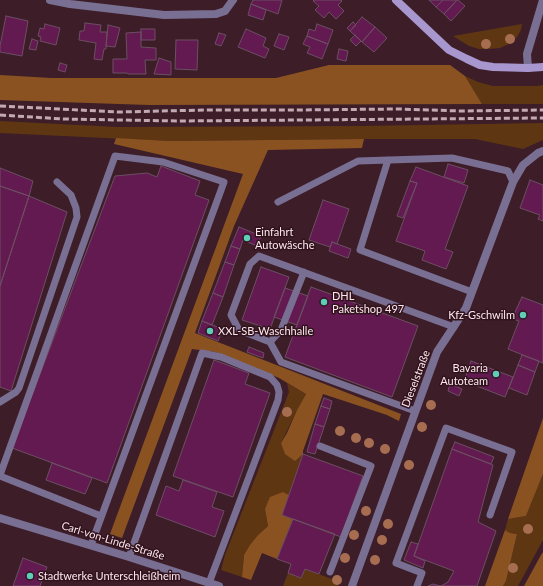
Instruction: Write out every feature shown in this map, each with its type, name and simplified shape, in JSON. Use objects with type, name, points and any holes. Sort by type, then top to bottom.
[{"type":"street","points":[[50,0],[70,4],[164,15],[216,14],[225,11],[233,0]]},
{"type":"street","points":[[396,0],[449,50],[480,65],[493,67],[543,67]]},
{"type":"street","points":[[528,68],[527,54],[543,0]]},
{"type":"street","name":"Dieselstraße","points":[[352,586],[437,352],[466,308],[513,182],[523,165],[538,153],[543,151]]},
{"type":"street","name":"Carl-von-Linde-Straße","points":[[0,518],[91,545],[218,586]]},
{"type":"lane","points":[[91,545],[224,182],[163,162],[115,156],[0,476],[101,516]]},
{"type":"lane","points":[[278,202],[358,161],[452,158],[508,171],[513,182]]},
{"type":"lane","points":[[388,160],[360,250],[472,292]]},
{"type":"lane","points":[[0,402],[16,392],[19,388],[77,217],[76,208],[71,195],[57,182]]},
{"type":"lane","points":[[415,411],[281,362],[270,342],[239,330],[231,315],[250,264],[259,256],[454,327]]},
{"type":"lane","points":[[270,342],[282,330],[304,272]]},
{"type":"lane","points":[[129,557],[202,353],[221,357],[270,377],[277,385],[279,392],[278,400],[209,583]]},
{"type":"lane","points":[[417,586],[422,573],[396,563],[446,428],[512,452],[490,515]]},
{"type":"lane","points":[[320,446],[371,466],[330,572]]},
{"type":"shaded area","points":[[522,24],[521,30],[517,37],[509,44],[500,48],[479,49],[469,46],[453,36]]},
{"type":"shaded area","points":[[329,65],[450,65],[465,76],[482,104],[149,105],[0,100],[0,75],[51,78],[276,78]]},
{"type":"shaded area","points":[[465,76],[478,82],[493,86],[543,85],[543,104],[482,104]]},
{"type":"shaded area","points":[[0,121],[118,127],[359,126],[543,123],[543,140],[523,149],[475,139],[169,141],[0,133]]},
{"type":"shaded area","points":[[116,138],[169,141],[364,139],[362,148],[268,150],[234,226],[195,333],[401,414],[399,421],[387,415],[323,394],[303,454],[295,461],[285,454],[281,443],[306,394],[279,378],[215,352],[192,349],[122,538],[110,534],[243,174],[114,144]]},
{"type":"shaded area","points":[[287,383],[306,394],[281,443],[303,454],[289,495],[283,492],[265,509],[268,526],[258,535],[244,555],[242,577],[221,570],[225,555],[289,392]]},
{"type":"shaded area","points":[[543,418],[543,474],[526,516],[508,519]]},
{"type":"shaded area","points":[[543,474],[543,540],[518,586],[503,586],[506,581],[517,534],[510,533],[505,530],[508,519],[526,516]]},
{"type":"shaded area","points":[[283,492],[289,495],[282,515],[293,519],[277,559],[262,553],[251,580],[242,577],[244,555],[258,535],[268,526],[265,509],[270,497]]},
{"type":"shaded area","points":[[505,530],[510,533],[517,534],[506,581],[503,586],[485,586]]},
{"type":"shaded area","points":[[543,552],[543,586],[524,586],[541,555]]},
{"type":"shaded area","points":[[305,569],[340,582],[338,586],[283,586],[288,573],[301,578]]},
{"type":"building","points":[[253,0],[282,0],[278,14],[251,4]]},
{"type":"building","points":[[341,0],[342,1],[338,5],[344,11],[336,19],[329,12],[324,18],[315,10],[319,6],[313,1]]},
{"type":"building","points":[[429,0],[443,0],[436,7]]},
{"type":"building","points":[[443,0],[457,0],[444,14],[436,7]]},
{"type":"building","points":[[457,0],[465,6],[451,21],[444,14]]},
{"type":"building","points":[[251,4],[266,10],[263,20],[248,15]]},
{"type":"building","points":[[6,16],[28,21],[22,56],[0,52]]},
{"type":"building","points":[[362,17],[375,27],[362,42],[350,31]]},
{"type":"building","points":[[353,22],[356,25],[350,31],[347,28]]},
{"type":"building","points":[[85,23],[101,25],[100,32],[107,32],[106,49],[104,49],[102,60],[94,59],[96,43],[79,40],[80,31],[84,31]]},
{"type":"building","points":[[45,24],[60,28],[56,45],[40,41],[41,37],[38,36],[40,28],[44,29]]},
{"type":"building","points":[[317,24],[333,30],[328,44],[307,36],[309,29],[315,31]]},
{"type":"building","points":[[108,25],[120,28],[115,47],[106,46]]},
{"type":"building","points":[[375,27],[387,38],[374,52],[362,42]]},
{"type":"building","points":[[141,29],[155,29],[155,40],[141,40]]},
{"type":"building","points":[[246,29],[266,38],[263,46],[269,49],[265,58],[238,47]]},
{"type":"building","points":[[141,32],[141,47],[156,48],[156,60],[145,60],[146,74],[113,73],[113,59],[127,59],[126,33]]},
{"type":"building","points":[[219,33],[226,35],[221,46],[215,44]]},
{"type":"building","points":[[279,34],[289,37],[284,50],[274,46]]},
{"type":"building","points":[[355,35],[361,41],[356,46],[350,40]]},
{"type":"building","points":[[307,36],[328,44],[322,59],[307,53],[310,47],[303,44]]},
{"type":"building","points":[[32,39],[38,41],[36,50],[29,49]]},
{"type":"building","points":[[176,40],[198,40],[197,70],[175,69]]},
{"type":"building","points":[[339,49],[348,51],[346,61],[337,59]]},
{"type":"building","points":[[159,58],[171,62],[171,75],[154,74]]},
{"type":"building","points":[[60,63],[67,65],[65,72],[58,70]]},
{"type":"building","points":[[448,164],[468,170],[464,183],[444,177]]},
{"type":"building","points":[[161,166],[200,181],[195,195],[209,200],[107,483],[12,448],[115,176],[147,173],[157,177]]},
{"type":"building","points":[[416,167],[468,186],[445,249],[453,252],[446,269],[422,260],[425,251],[396,241],[417,183],[410,181]]},
{"type":"building","points":[[0,168],[33,181],[29,196],[0,186]]},
{"type":"building","points":[[530,180],[543,185],[543,221],[538,219],[540,215],[520,208]]},
{"type":"building","points":[[410,181],[417,183],[403,218],[397,216]]},
{"type":"building","points":[[0,186],[29,196],[0,286]]},
{"type":"building","points":[[29,196],[67,212],[11,391],[0,387],[0,286]]},
{"type":"building","points":[[323,200],[349,209],[337,244],[332,242],[330,247],[309,240]]},
{"type":"building","name":"Einfahrt Autowäsche","points":[[239,227],[261,236],[257,246],[243,240],[240,249],[231,246]]},
{"type":"building","points":[[332,242],[351,249],[348,258],[329,251]]},
{"type":"building","points":[[231,246],[240,249],[234,265],[225,262]]},
{"type":"building","points":[[225,262],[234,265],[223,297],[213,293]]},
{"type":"building","points":[[261,267],[289,277],[270,329],[242,320]]},
{"type":"building","points":[[311,287],[418,326],[392,397],[285,357]]},
{"type":"building","points":[[285,288],[308,296],[297,325],[274,317]]},
{"type":"building","points":[[213,293],[223,297],[212,325],[202,321]]},
{"type":"building","points":[[522,297],[543,305],[543,363],[508,349],[519,321],[513,319]]},
{"type":"building","name":"XXL-SB-Waschhalle","points":[[202,321],[223,329],[218,341],[198,333]]},
{"type":"building","points":[[249,347],[264,353],[263,358],[247,352]]},
{"type":"building","points":[[522,355],[539,361],[535,372],[518,365]]},
{"type":"building","points":[[214,360],[249,373],[245,384],[270,393],[233,497],[173,476]]},
{"type":"building","points":[[471,361],[513,377],[505,397],[464,381]]},
{"type":"building","points":[[518,365],[535,372],[527,395],[509,388]]},
{"type":"building","points":[[450,384],[462,389],[459,396],[448,391]]},
{"type":"building","points":[[324,398],[332,401],[330,409],[321,406]]},
{"type":"building","points":[[321,406],[330,409],[324,427],[315,424]]},
{"type":"building","points":[[315,424],[324,427],[315,454],[307,452]]},
{"type":"building","points":[[455,442],[494,457],[491,464],[452,449]]},
{"type":"building","points":[[452,449],[493,465],[478,522],[496,531],[477,586],[441,586],[448,582],[454,571],[414,556]]},
{"type":"building","points":[[303,454],[363,476],[341,537],[282,515]]},
{"type":"building","points":[[52,463],[92,478],[85,494],[46,480]]},
{"type":"building","points":[[183,480],[217,492],[212,507],[224,511],[215,537],[156,515],[166,486],[179,491]]},
{"type":"building","points":[[293,519],[335,534],[319,574],[305,569],[301,578],[288,573],[291,564],[277,559]]},
{"type":"building","points":[[411,542],[418,544],[414,556],[425,561],[423,568],[404,560]]},
{"type":"building","name":"Stadtwerke Unterschleißheim","points":[[23,558],[47,567],[40,586],[13,586]]},
{"type":"building","points":[[433,584],[441,586],[428,586]]},
{"type":"railway","points":[[0,106],[119,112],[398,109],[461,111],[543,110]]},
{"type":"railway","points":[[0,115],[63,119],[179,121],[543,118]]},
{"type":"place","name":"Einfahrt Autowäsche","points":[[247,238]]},
{"type":"place","name":"DHL Paketshop 497","points":[[324,302]]},
{"type":"place","name":"Kfz-Gschwilm","points":[[523,315]]},
{"type":"place","name":"XXL-SB-Waschhalle","points":[[210,331]]},
{"type":"place","name":"Bavaria Autoteam","points":[[496,374]]},
{"type":"place","name":"Stadtwerke Unterschleißheim","points":[[30,576]]}]
